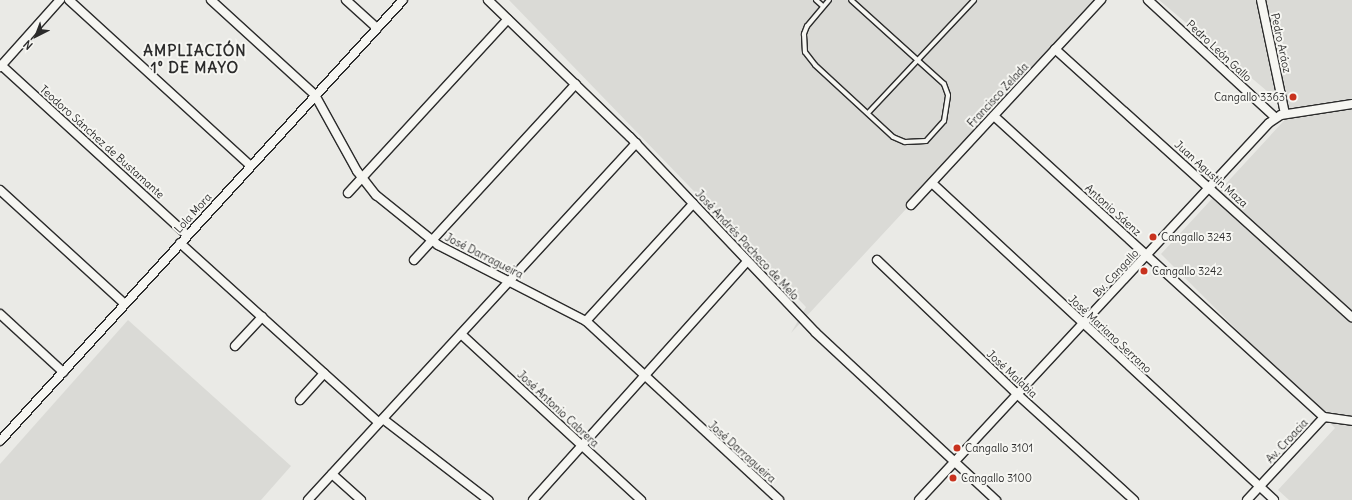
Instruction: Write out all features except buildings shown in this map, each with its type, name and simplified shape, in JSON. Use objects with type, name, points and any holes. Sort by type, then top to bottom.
[{"type":"street","points":[[1,66],[60,0]]},
{"type":"street","points":[[69,0],[251,166]]},
{"type":"street","name":"José Darragueira","points":[[211,0],[315,95],[363,178],[376,195],[432,241],[586,321],[779,500]]},
{"type":"street","points":[[346,0],[377,28]]},
{"type":"street","name":"Lola Mora","points":[[0,441],[403,0]]},
{"type":"street","name":"José Andrés Pacheco de Melo","points":[[488,0],[636,143],[746,263],[816,333],[996,500]]},
{"type":"street","name":"Francisco Zelada","points":[[911,205],[1101,0]]},
{"type":"street","name":"Pedro León Gallo","points":[[1148,0],[1276,117]]},
{"type":"street","name":"Pedro Aráoz","points":[[1261,0],[1285,114]]},
{"type":"street","points":[[348,193],[508,19]]},
{"type":"street","name":"Juan Agustín Maza","points":[[1055,49],[1352,316]]},
{"type":"street","name":"Teodoro Sánchez de Bustamante","points":[[1,66],[187,235]]},
{"type":"street","points":[[414,260],[576,84]]},
{"type":"street","name":"Bv. Cangallo","points":[[919,500],[1209,187],[1276,117],[1285,114],[1352,104]]},
{"type":"street","name":"Antonio Sáenz","points":[[994,116],[1324,417]]},
{"type":"street","points":[[308,500],[636,143]]},
{"type":"street","name":"José Mariano Serrano","points":[[932,183],[1274,500]]},
{"type":"street","points":[[0,190],[125,304]]},
{"type":"street","points":[[586,321],[693,204]]},
{"type":"street","points":[[180,243],[324,373],[381,421],[488,500]]},
{"type":"street","name":"José Malabia","points":[[877,260],[1017,394],[1134,500]]},
{"type":"street","points":[[533,500],[746,263]]},
{"type":"street","points":[[0,314],[63,372]]},
{"type":"street","points":[[235,346],[262,317]]},
{"type":"street","name":"José Antonio Cabrera","points":[[461,334],[641,500]]},
{"type":"street","points":[[300,400],[324,373]]},
{"type":"street","name":"Av. Croacia","points":[[1247,500],[1324,417],[1352,421]]},
{"type":"street","points":[[332,474],[361,500]]},
{"type":"lane","points":[[816,0],[823,6]]},
{"type":"lane","points":[[829,0],[811,19],[804,34],[805,52],[815,65],[893,137],[905,142],[926,141],[936,134],[944,121],[948,95],[944,84],[919,59],[852,0]]},
{"type":"lane","points":[[868,114],[974,0]]},
{"type":"shaded area","points":[[509,0],[1100,0],[791,333],[806,307]]},
{"type":"shaded area","points":[[1159,0],[1352,0],[1352,500],[1289,500],[1278,490],[1335,428],[1161,254],[1292,112]]},
{"type":"shaded area","points":[[128,320],[291,466],[261,500],[0,500],[0,464]]},
{"type":"place","name":"Cangallo 3363","points":[[1293,97]]},
{"type":"place","name":"Cangallo 3243","points":[[1153,237]]},
{"type":"place","name":"Cangallo 3242","points":[[1144,271]]},
{"type":"place","name":"Cangallo 3101","points":[[957,448]]},
{"type":"place","name":"Cangallo 3100","points":[[953,478]]},
{"type":"district","name":"AMPLIACIÓN 1° DE MAYO","points":[[195,58]]}]
